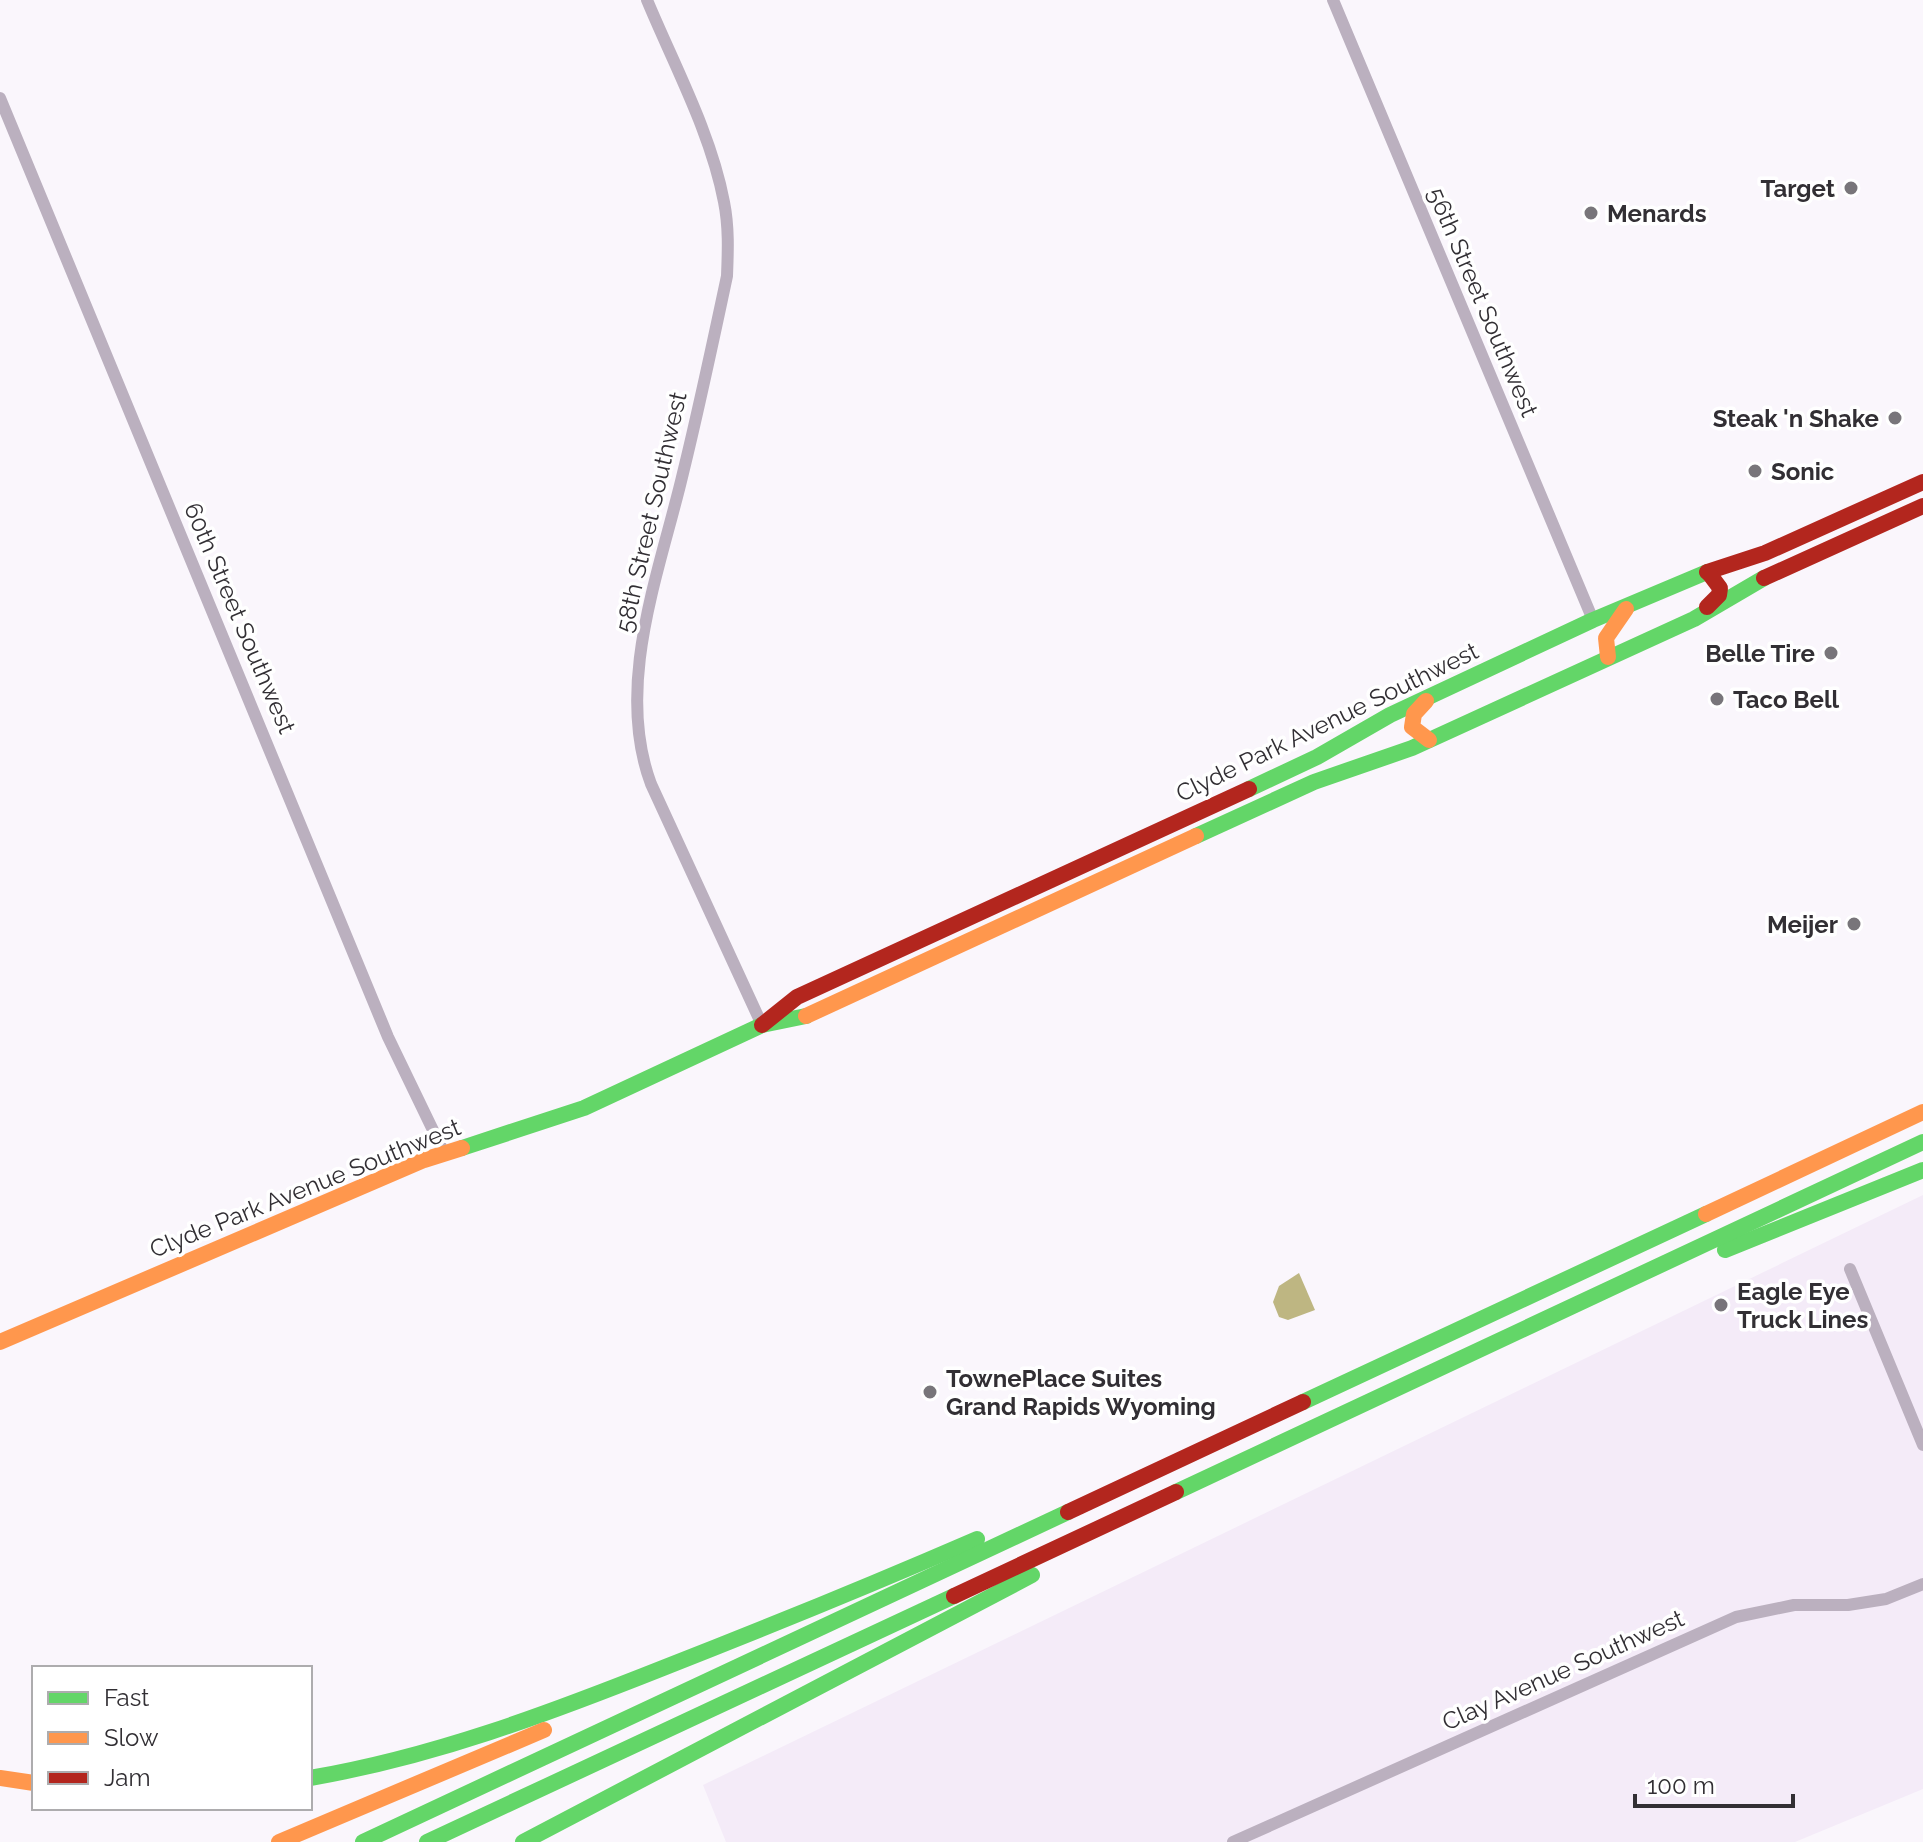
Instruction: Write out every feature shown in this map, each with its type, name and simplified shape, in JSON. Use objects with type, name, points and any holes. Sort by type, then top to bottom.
[{"type":"main road","name":"Clyde Park Avenue Southwest","points":[[0,1342],[444,1153],[592,1105],[762,1025],[797,997],[1271,778],[1429,697],[1593,620],[1708,572],[1765,553],[1923,482]]},
{"type":"main road","name":"Clyde Park Avenue Southwest","points":[[762,1025],[804,1017],[1333,774],[1429,740],[1694,619],[1762,579],[1923,506]]},
{"type":"main road","points":[[1694,619],[1720,591],[1718,581],[1708,572]]},
{"type":"main road","points":[[1608,657],[1604,647],[1607,634],[1630,605]]},
{"type":"main road","points":[[1429,697],[1412,721],[1415,732],[1429,740]]},
{"type":"main road","points":[[1255,810],[1254,795],[1271,778]]},
{"type":"main road","points":[[1788,1175],[1863,1127],[1923,1097]]},
{"type":"main road","points":[[363,1842],[1923,1112]]},
{"type":"main road","points":[[427,1842],[1923,1142]]},
{"type":"main road","points":[[1523,1330],[1923,1170]]},
{"type":"main road","points":[[279,1842],[543,1730],[1084,1492],[1277,1403],[1393,1361]]},
{"type":"main road","points":[[523,1842],[893,1645],[1176,1503],[1278,1444]]},
{"type":"main road","points":[[312,1778],[415,1757],[474,1740],[767,1629]]},
{"type":"main road","points":[[541,1842],[650,1776]]},
{"type":"main road","points":[[0,1778],[32,1783]]},
{"type":"street","name":"58th Street Southwest","points":[[647,0],[712,161],[724,201],[729,236],[727,276],[711,352],[644,637],[637,717],[642,758],[651,784],[762,1025]]},
{"type":"street","name":"56th Street Southwest","points":[[1333,0],[1593,620]]},
{"type":"street","name":"60th Street Southwest","points":[[0,98],[388,1037],[444,1153]]},
{"type":"street","points":[[1850,1269],[1923,1445]]},
{"type":"street","name":"Clay Avenue Southwest","points":[[1233,1842],[1736,1617],[1794,1605],[1848,1605],[1886,1599],[1923,1584]]},
{"type":"shaded area","points":[[1923,1195],[1923,1789],[1795,1842],[726,1842],[703,1785]]},
{"type":"shaded area","points":[[1299,1273],[1315,1310],[1288,1320],[1279,1317],[1273,1302],[1279,1286]]},
{"type":"traffic: fast","points":[[1249,789],[1317,757],[1390,715],[1593,620],[1707,572]]},
{"type":"traffic: fast","points":[[1196,836],[1314,782],[1412,748],[1694,619],[1764,578]]},
{"type":"traffic: fast","points":[[462,1148],[584,1108],[762,1025],[806,1016]]},
{"type":"traffic: fast","points":[[1176,1492],[1923,1142]]},
{"type":"traffic: fast","points":[[1725,1250],[1923,1170]]},
{"type":"traffic: fast","points":[[1303,1402],[1706,1214]]},
{"type":"traffic: fast","points":[[363,1842],[1068,1512]]},
{"type":"traffic: fast","points":[[312,1778],[445,1746],[533,1717],[742,1637],[977,1539]]},
{"type":"traffic: fast","points":[[523,1842],[1032,1575]]},
{"type":"traffic: fast","points":[[427,1842],[954,1596]]},
{"type":"traffic: slow","points":[[1608,657],[1606,638],[1626,609]]},
{"type":"traffic: slow","points":[[1426,701],[1414,714],[1412,727],[1429,740]]},
{"type":"traffic: slow","points":[[806,1016],[1196,836]]},
{"type":"traffic: slow","points":[[1706,1214],[1923,1112]]},
{"type":"traffic: slow","points":[[0,1342],[424,1160],[462,1148]]},
{"type":"traffic: slow","points":[[279,1842],[544,1730]]},
{"type":"traffic: slow","points":[[0,1778],[32,1783]]},
{"type":"traffic: jam","points":[[1707,572],[1765,553],[1923,482]]},
{"type":"traffic: jam","points":[[1764,578],[1923,506]]},
{"type":"traffic: jam","points":[[1707,607],[1719,595],[1720,588],[1708,572]]},
{"type":"traffic: jam","points":[[762,1025],[797,997],[1249,789]]},
{"type":"traffic: jam","points":[[1068,1512],[1303,1402]]},
{"type":"traffic: jam","points":[[954,1596],[1176,1492]]},
{"type":"place","name":"Target","points":[[1851,188]]},
{"type":"place","name":"Menards","points":[[1591,213]]},
{"type":"place","name":"Steak 'n Shake","points":[[1895,418]]},
{"type":"place","name":"Sonic","points":[[1755,471]]},
{"type":"place","name":"Belle Tire","points":[[1831,653]]},
{"type":"place","name":"Taco Bell","points":[[1717,699]]},
{"type":"place","name":"Meijer","points":[[1854,924]]},
{"type":"place","name":"Eagle Eye Truck Lines","points":[[1721,1305]]},
{"type":"place","name":"TownePlace Suites Grand Rapids Wyoming","points":[[930,1392]]}]
